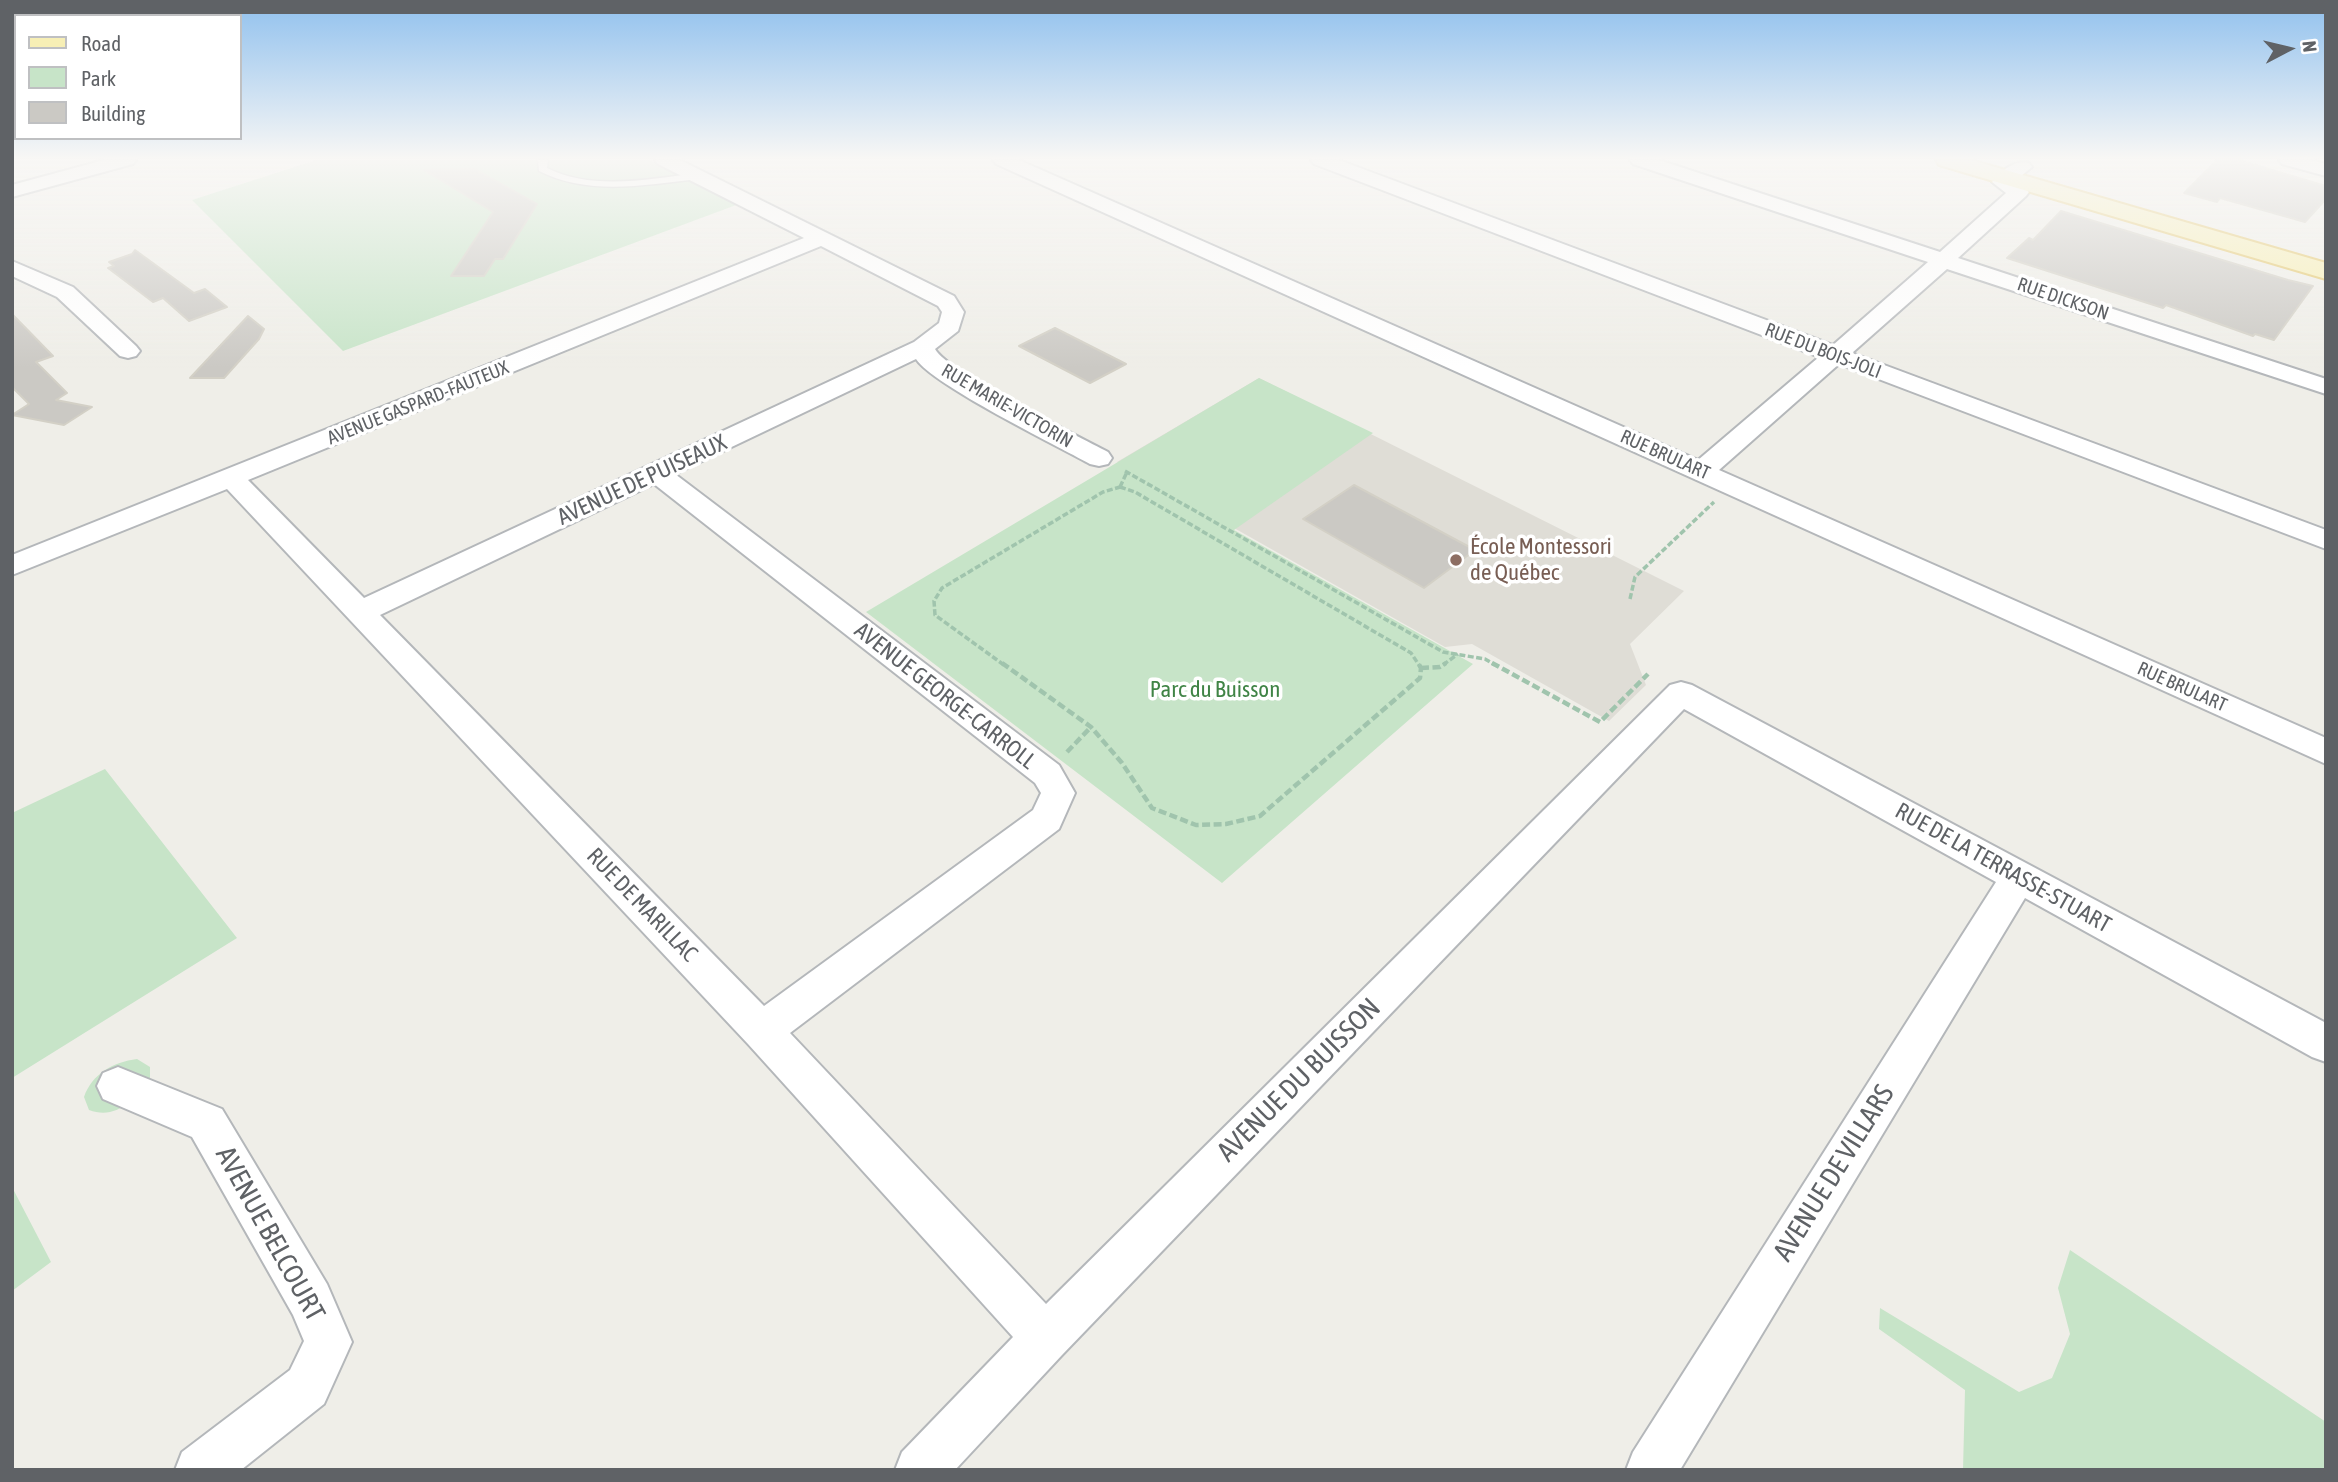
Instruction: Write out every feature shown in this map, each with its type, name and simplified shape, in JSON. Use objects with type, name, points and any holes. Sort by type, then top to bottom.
[{"type":"main road","points":[[2197,229],[2326,271]]},
{"type":"main road","points":[[2234,229],[2326,254]]},
{"type":"street","name":"RUE MARIE-VICTORIN","points":[[805,229],[946,301],[953,312],[950,326],[922,347],[929,360],[967,385],[1099,458]]},
{"type":"street","name":"RUE BRULART","points":[[1158,229],[2326,752]]},
{"type":"street","name":"RUE DU BOIS-JOLI","points":[[1503,229],[2326,540]]},
{"type":"street","name":"RUE DICKSON","points":[[1851,229],[2326,387]]},
{"type":"street","points":[[1702,471],[1978,229]]},
{"type":"street","name":"AVENUE GASPARD-FAUTEUX","points":[[12,566],[823,238]]},
{"type":"street","points":[[12,268],[65,292],[128,351]]},
{"type":"street","name":"AVENUE DE PUISEAUX","points":[[361,612],[922,347]]},
{"type":"street","name":"AVENUE GEORGE-CARROLL","points":[[656,473],[1047,774],[1059,793],[1047,819],[762,1031]]},
{"type":"street","name":"RUE DE MARILLAC","points":[[232,479],[762,1031],[1045,1338]]},
{"type":"street","name":"RUE DE LA TERRASSE-STUART","points":[[1664,684],[2326,1044]]},
{"type":"street","name":"AVENUE DU BUISSON","points":[[920,1470],[1664,684]]},
{"type":"street","name":"AVENUE DE VILLARS","points":[[1651,1470],[2018,877]]},
{"type":"street","name":"AVENUE BELCOURT","points":[[118,1086],[207,1123],[311,1300],[328,1342],[307,1387],[200,1470]]},
{"type":"path","points":[[1099,458],[1443,652],[1485,659],[1600,722],[1664,684]]},
{"type":"path","points":[[1120,487],[1127,472]]},
{"type":"path","points":[[1630,599],[1635,577],[1732,485]]},
{"type":"path","points":[[1120,487],[1135,492],[1412,653],[1421,668],[1420,678],[1260,816],[1226,824],[1196,825],[1152,808],[1122,762],[1091,727],[935,615],[934,601],[942,588],[1103,492],[1120,487]]},
{"type":"path","points":[[1421,668],[1440,667],[1459,654]]},
{"type":"shaded area","name":"École Montessori de Québec","points":[[1259,378],[1684,591],[1630,644],[1646,685],[1609,721],[1472,644],[1445,647],[1117,462]]},
{"type":"green space","points":[[221,229],[671,229],[343,351]]},
{"type":"green space","name":"Parc du Buisson","points":[[1259,378],[1373,433],[1234,530],[1473,664],[1222,883],[866,612]]},
{"type":"green space","points":[[105,769],[237,938],[12,1078],[12,813]]},
{"type":"green space","points":[[137,1059],[150,1067],[150,1083],[123,1107],[108,1112],[89,1110],[84,1097],[92,1082],[104,1070]]},
{"type":"green space","points":[[12,1187],[51,1262],[12,1291]]},
{"type":"green space","points":[[2070,1250],[2326,1422],[2326,1470],[1963,1470],[1965,1390],[1879,1329],[1880,1308],[2019,1392],[2052,1378],[2070,1334],[2058,1288]]},
{"type":"building","points":[[482,229],[521,229],[503,259],[495,259],[484,276],[451,276]]},
{"type":"building","points":[[2043,229],[2121,229],[2313,286],[2274,340],[2255,334],[2253,336],[2166,305],[2163,308],[2007,258],[2029,238],[2033,240]]},
{"type":"building","points":[[135,250],[194,293],[205,289],[227,307],[189,321],[163,298],[153,302],[108,268],[114,266],[109,262],[132,254]]},
{"type":"building","points":[[12,314],[53,356],[36,362],[67,393],[56,400],[92,407],[64,425],[12,415],[29,404],[12,387]]},
{"type":"building","points":[[248,316],[264,329],[259,339],[224,378],[190,378]]},
{"type":"building","points":[[1055,328],[1126,364],[1090,383],[1019,346]]},
{"type":"building","points":[[1354,485],[1475,550],[1424,588],[1303,519]]},
{"type":"place","name":"École Montessori de Québec","points":[[1456,560]]}]
